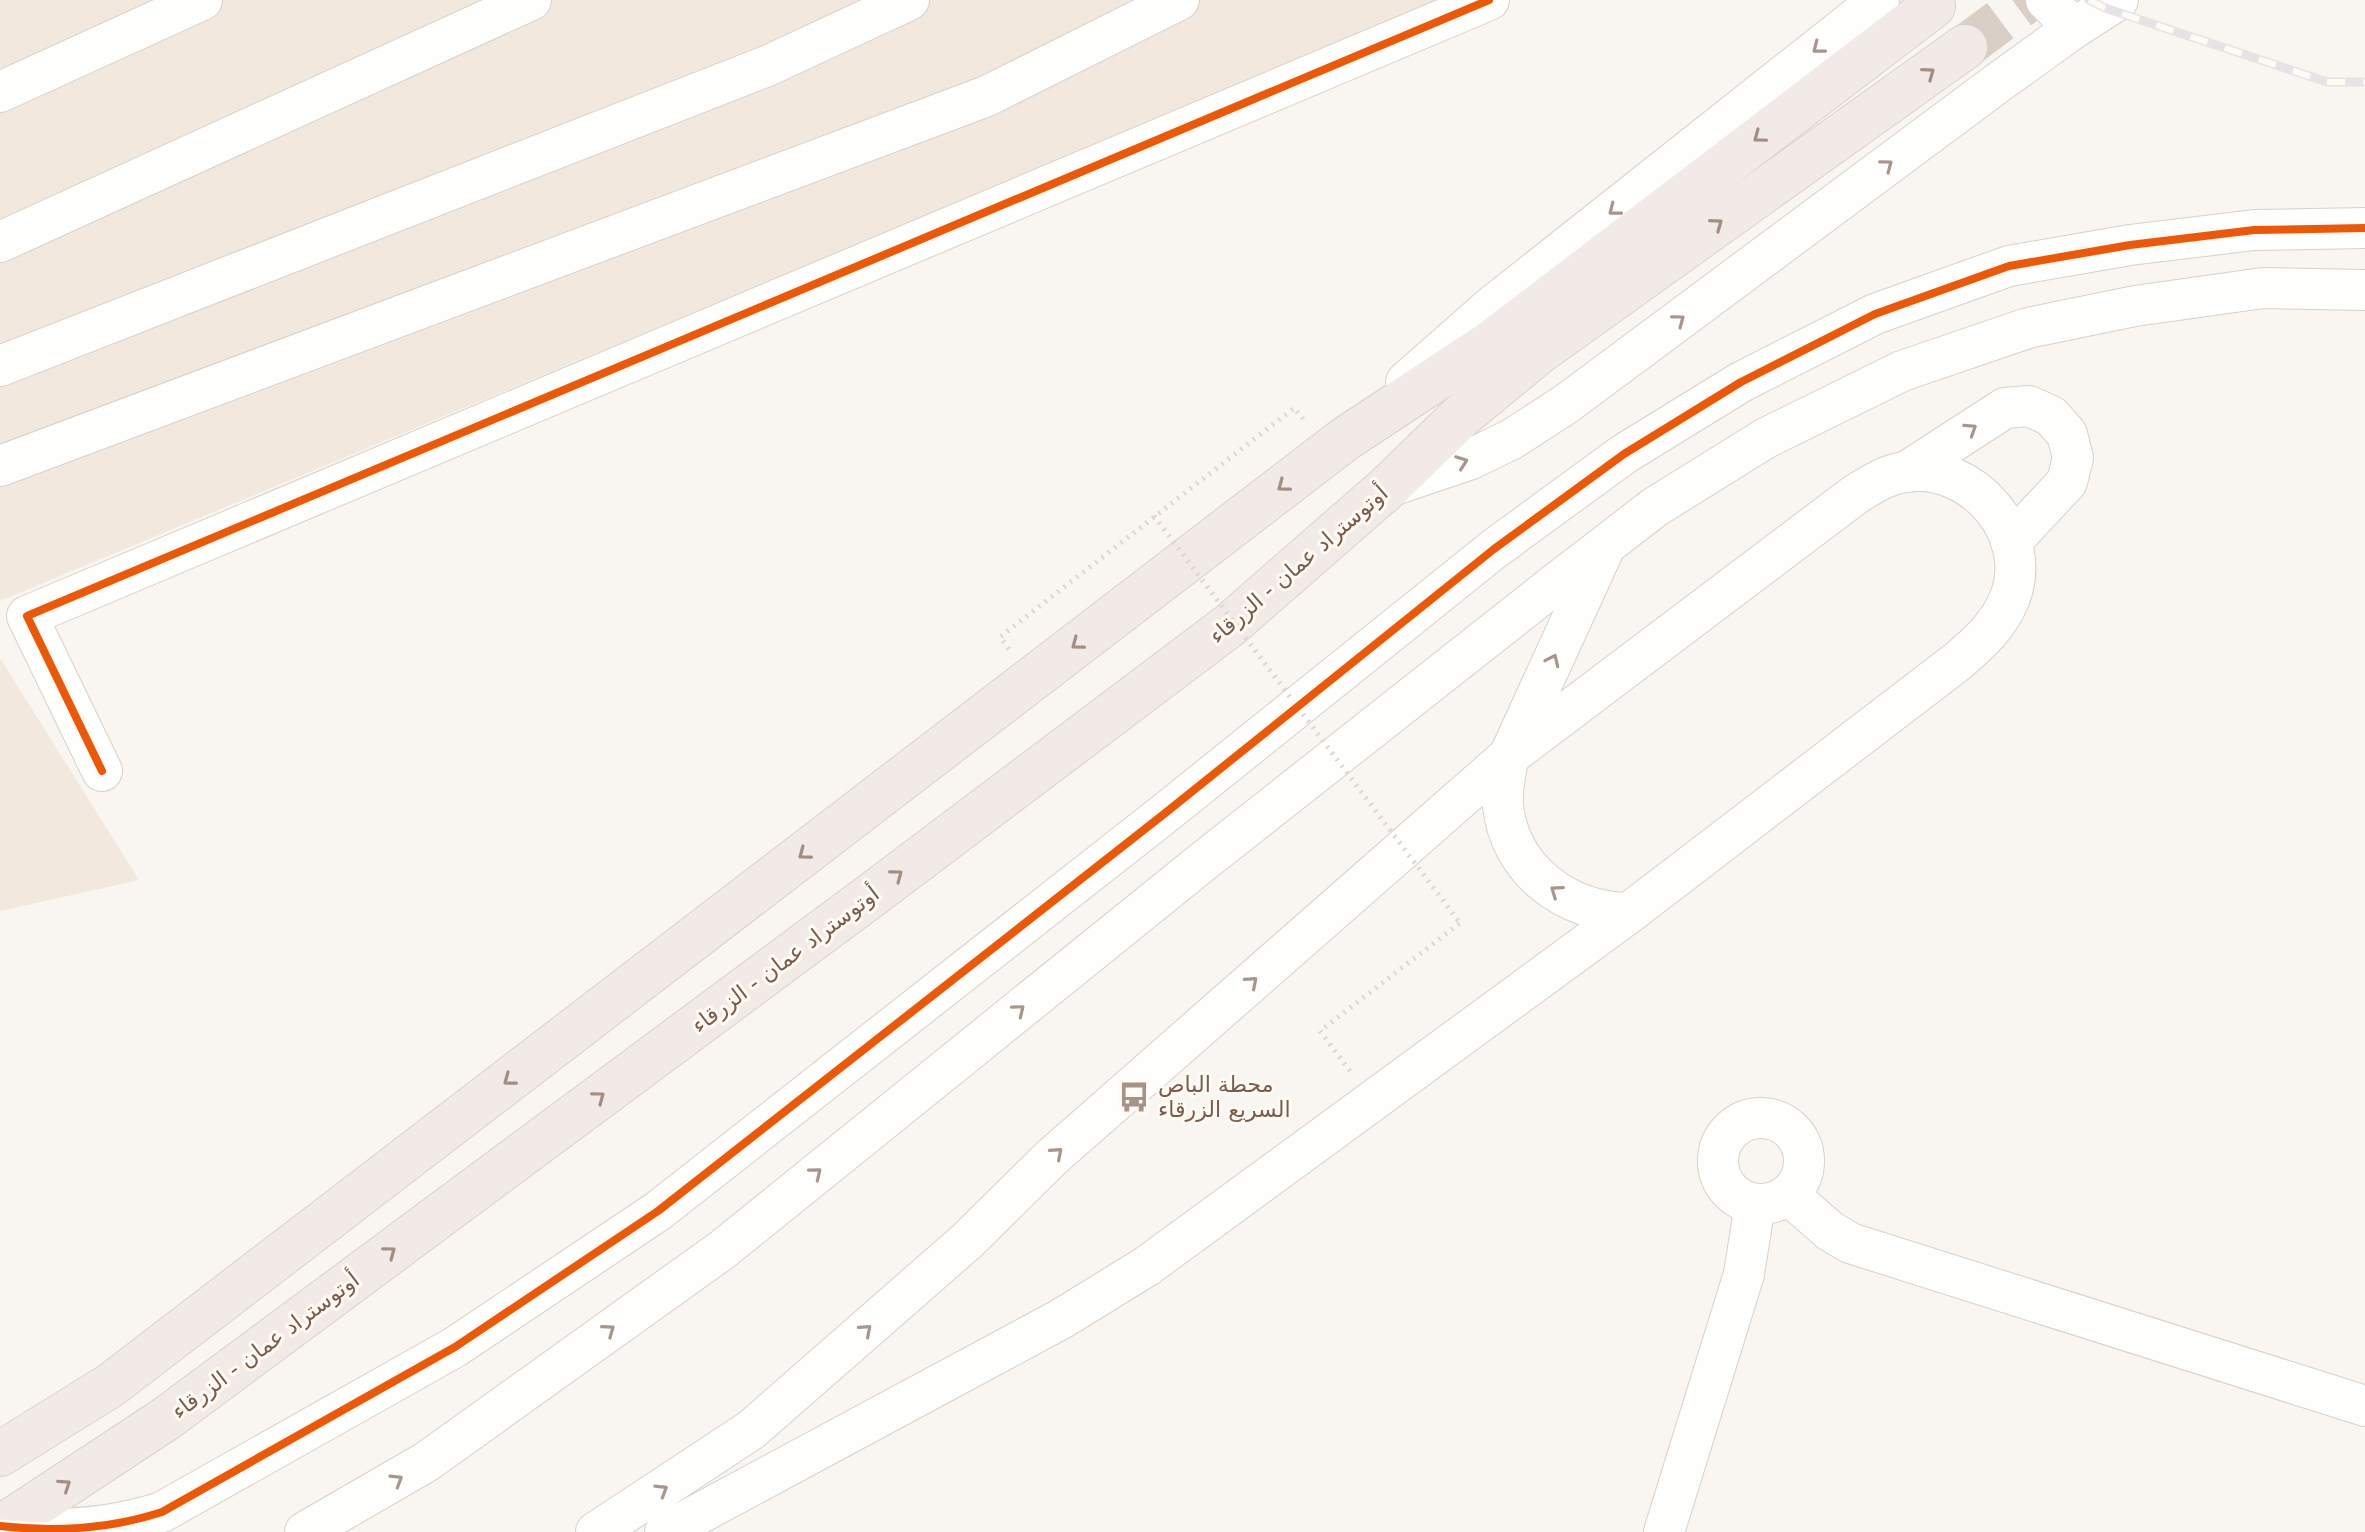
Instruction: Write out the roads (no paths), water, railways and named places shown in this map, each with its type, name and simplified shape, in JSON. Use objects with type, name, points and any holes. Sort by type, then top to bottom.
[{"type":"highway","points":[[0,1454],[111,1385],[1345,439],[1448,374],[1933,6]]},
{"type":"highway","name":"أوتوستراد عمان - الزرقاء","points":[[3,1527],[167,1418],[1230,625],[1388,487],[1461,416],[1540,351],[1965,47]]},
{"type":"street","points":[[0,92],[202,0]]},
{"type":"street","points":[[0,242],[531,0]]},
{"type":"street","points":[[0,366],[767,66],[909,0]]},
{"type":"street","points":[[0,466],[987,96],[1179,0]]},
{"type":"street","points":[[102,771],[27,616],[1489,0]]},
{"type":"street","points":[[1345,439],[1491,307],[1879,0]]},
{"type":"street","points":[[2046,0],[2074,28]]},
{"type":"street","points":[[1388,487],[1471,459],[1512,439],[1566,404],[2074,28],[2118,0]]},
{"type":"street","points":[[3,1527],[77,1528],[129,1522],[162,1512],[468,1339],[658,1211],[1164,814],[1494,549],[1624,454],[1741,382],[1875,314],[2009,266],[2130,245],[2254,230],[2365,228]]},
{"type":"street","points":[[305,1532],[343,1522],[722,1250],[1205,860],[1655,507],[1766,438],[1902,371],[2028,328],[2135,306],[2263,288],[2365,290]]},
{"type":"street","points":[[1906,472],[2005,408],[2029,406],[2051,416],[2067,434],[2073,458],[2067,482],[2011,542]]},
{"type":"street","points":[[596,1532],[751,1430],[967,1241],[1051,1158],[1509,756],[1856,494],[1880,479],[1906,472],[1933,472],[1960,480],[1983,495],[2001,517],[2011,542],[2015,570],[2010,597],[1998,622],[1958,661],[1629,913],[1188,1237],[1104,1293],[665,1532]]},
{"type":"street","points":[[1607,545],[1509,756],[1503,805],[1519,853],[1533,873],[1551,890],[1569,901],[1608,912],[1629,913]]},
{"type":"street","points":[[1664,1532],[1744,1274],[1772,1199],[1850,1243],[2365,1406]]},
{"type":"tunnel","points":[[1965,47],[2028,0]]},
{"type":"railway","points":[[2089,0],[2327,82],[2365,82]]},
{"type":"place","name":"محطة الباص السريع الزرقاء","points":[[1134,1097]]}]
